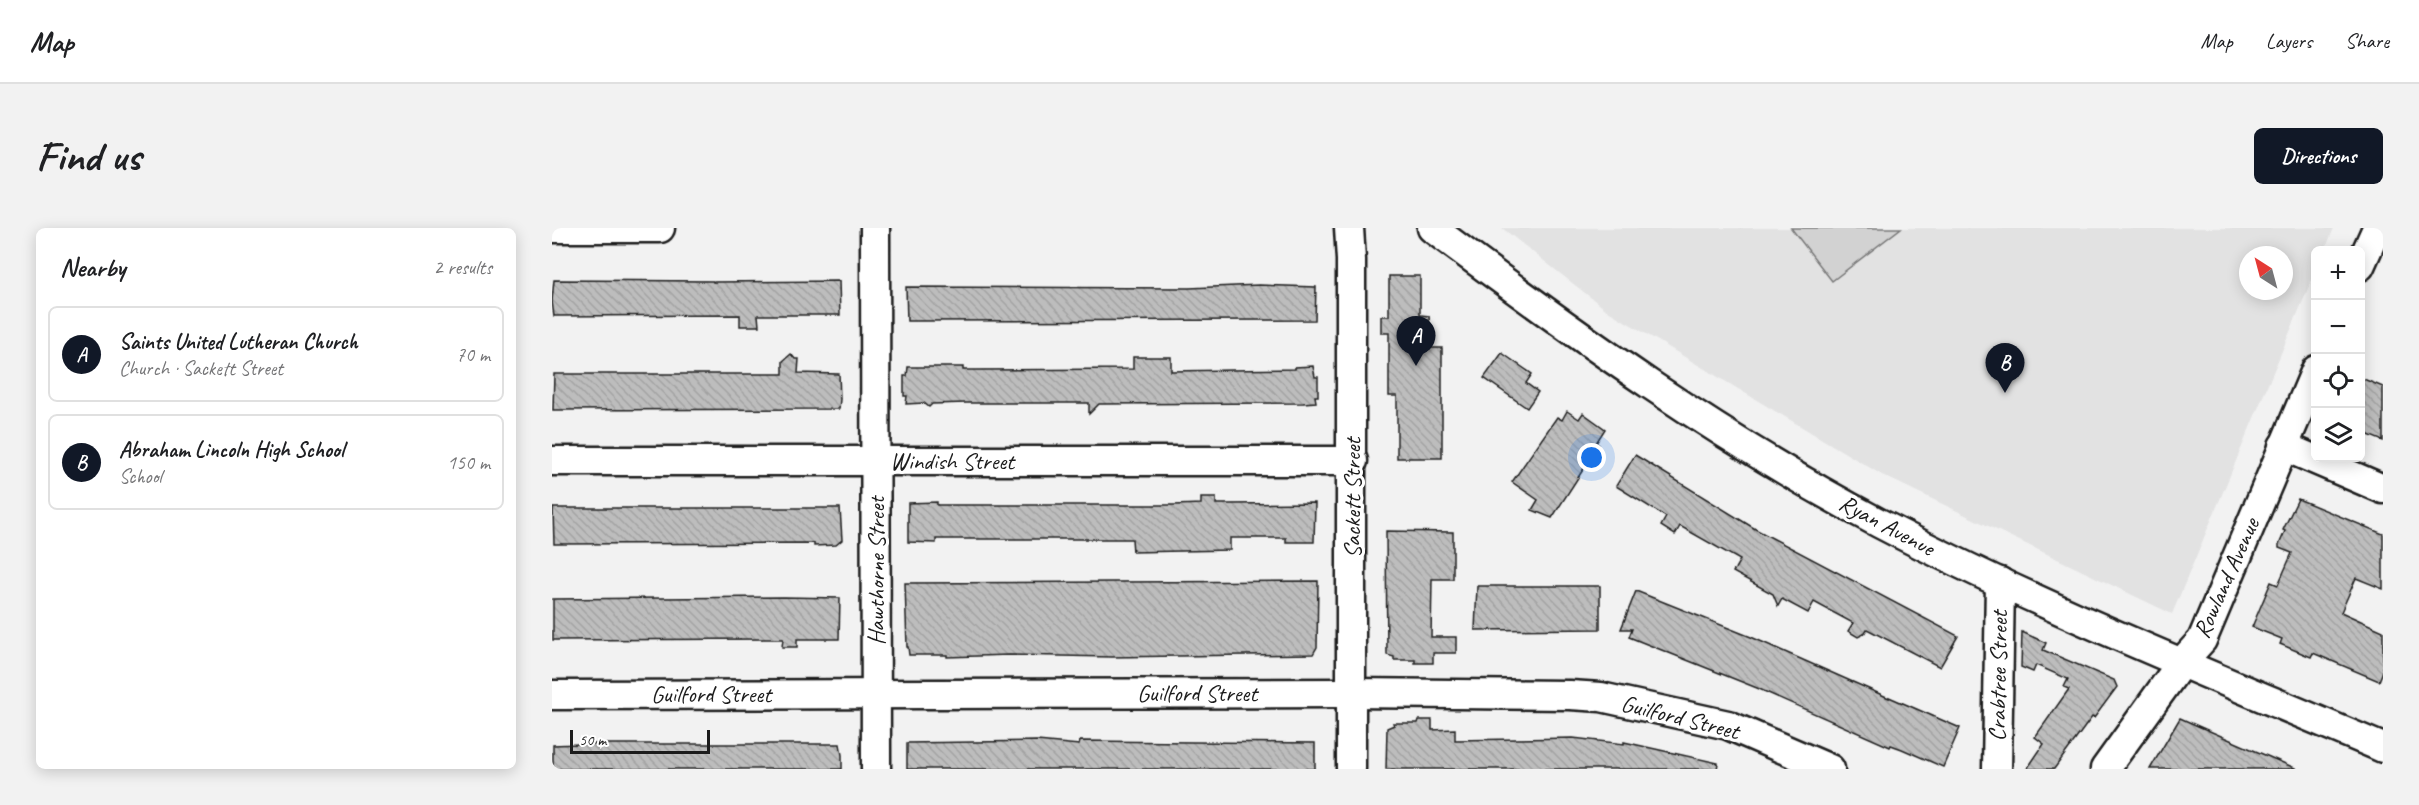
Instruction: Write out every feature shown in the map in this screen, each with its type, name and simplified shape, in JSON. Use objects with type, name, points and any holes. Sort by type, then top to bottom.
[{"type":"street","points":[[552,228],[660,228]]},
{"type":"street","name":"Hawthorne Street","points":[[875,228],[876,769]]},
{"type":"street","name":"Sackett Street","points":[[1348,228],[1351,260],[1353,461],[1351,769]]},
{"type":"street","name":"Ryan Avenue","points":[[1432,228],[1534,305],[1647,384],[1747,448],[1878,522],[2000,582],[2383,748]]},
{"type":"street","points":[[2365,259],[2378,235]]},
{"type":"street","name":"Rowland Avenue","points":[[2105,769],[2182,662],[2202,640],[2311,382]]},
{"type":"street","points":[[2283,446],[2383,489]]},
{"type":"street","name":"Windish Street","points":[[552,461],[1353,461]]},
{"type":"street","name":"Crabtree Street","points":[[1996,769],[2000,582]]},
{"type":"street","name":"Guilford Street","points":[[552,695],[1514,693],[1601,697],[1728,725],[1830,769]]},
{"type":"shaded area","points":[[1502,228],[2334,228],[2327,246],[2311,246],[2311,282],[2172,614],[1882,475],[1608,311]]},
{"type":"shaded area","points":[[1791,228],[1901,228],[1832,281]]},
{"type":"building","points":[[1389,276],[1420,276],[1420,315],[1429,316],[1431,348],[1442,348],[1442,458],[1397,458],[1397,396],[1389,396],[1389,333],[1381,333],[1381,316],[1389,316]]},
{"type":"building","points":[[554,280],[839,281],[840,315],[758,315],[759,326],[740,326],[740,315],[554,316],[552,301]]},
{"type":"building","points":[[1259,285],[1316,287],[1315,320],[907,321],[906,287],[1189,288]]},
{"type":"building","points":[[1502,353],[1532,374],[1526,383],[1538,392],[1527,408],[1484,378]]},
{"type":"building","points":[[791,354],[795,359],[799,359],[798,373],[839,374],[839,409],[553,410],[554,374],[783,374],[783,361]]},
{"type":"building","points":[[1133,357],[1171,357],[1171,371],[1295,369],[1295,367],[1313,366],[1315,377],[1318,377],[1318,396],[1315,396],[1316,402],[1303,403],[1099,404],[1089,414],[1089,403],[966,403],[932,404],[929,407],[924,403],[906,404],[907,396],[904,396],[904,376],[907,376],[908,367],[963,367],[963,370],[1133,369]]},
{"type":"building","points":[[2365,380],[2383,387],[2383,441],[2365,434]]},
{"type":"building","points":[[1567,411],[1579,419],[1583,413],[1605,429],[1596,443],[1599,445],[1552,518],[1532,510],[1538,500],[1512,482],[1557,417],[1562,420]]},
{"type":"building","points":[[1635,455],[1757,530],[1958,636],[1940,667],[1867,629],[1858,637],[1848,631],[1853,623],[1814,602],[1808,613],[1782,599],[1778,606],[1773,594],[1733,572],[1740,560],[1680,526],[1675,535],[1661,526],[1666,517],[1616,486]]},
{"type":"building","points":[[1201,498],[1216,498],[1216,504],[1315,503],[1314,542],[1286,542],[1286,538],[1230,538],[1230,550],[1133,552],[1132,539],[936,539],[936,543],[908,542],[908,503],[1174,505],[1201,504]]},
{"type":"building","points":[[2298,499],[2383,534],[2383,589],[2356,578],[2341,612],[2383,631],[2383,671],[2379,681],[2313,653],[2311,657],[2280,644],[2282,639],[2252,627],[2271,582],[2278,585],[2292,553],[2279,548],[2279,545],[2285,531],[2283,530]]},
{"type":"building","points":[[553,508],[840,508],[842,540],[836,545],[814,546],[814,543],[554,544]]},
{"type":"building","points":[[1386,531],[1453,532],[1453,579],[1432,579],[1431,637],[1456,637],[1456,653],[1433,653],[1433,663],[1394,660],[1394,657],[1387,655]]},
{"type":"building","points":[[1318,581],[1317,647],[1313,654],[947,657],[947,655],[909,655],[907,647],[905,583]]},
{"type":"building","points":[[1477,586],[1600,586],[1600,629],[1475,630]]},
{"type":"building","points":[[1636,591],[1751,637],[1960,728],[1943,767],[1902,749],[1891,745],[1890,747],[1757,688],[1629,637],[1632,629],[1621,629]]},
{"type":"building","points":[[840,598],[839,639],[797,639],[797,647],[782,647],[783,639],[553,640],[553,599]]},
{"type":"building","points":[[2022,632],[2046,643],[2043,650],[2114,680],[2117,687],[2054,769],[2027,769],[2044,744],[2035,737],[2069,689],[2064,687],[2068,679],[2036,665],[2033,672],[2021,667]]},
{"type":"building","points":[[2180,718],[2198,726],[2297,769],[2150,769]]},
{"type":"building","points":[[1419,720],[1432,720],[1432,730],[1455,729],[1455,740],[1573,738],[1624,744],[1624,742],[1718,763],[1717,769],[1386,769],[1387,728],[1394,725],[1393,723],[1418,723]]},
{"type":"building","points":[[1037,741],[1079,745],[1080,741],[1315,743],[1315,769],[907,769],[907,743]]},
{"type":"building","points":[[840,744],[842,769],[553,769],[553,745]]},
{"type":"place","name":"Saints United Lutheran Church","points":[[1416,366]]},
{"type":"place","name":"Abraham Lincoln High School","points":[[2005,393]]}]
